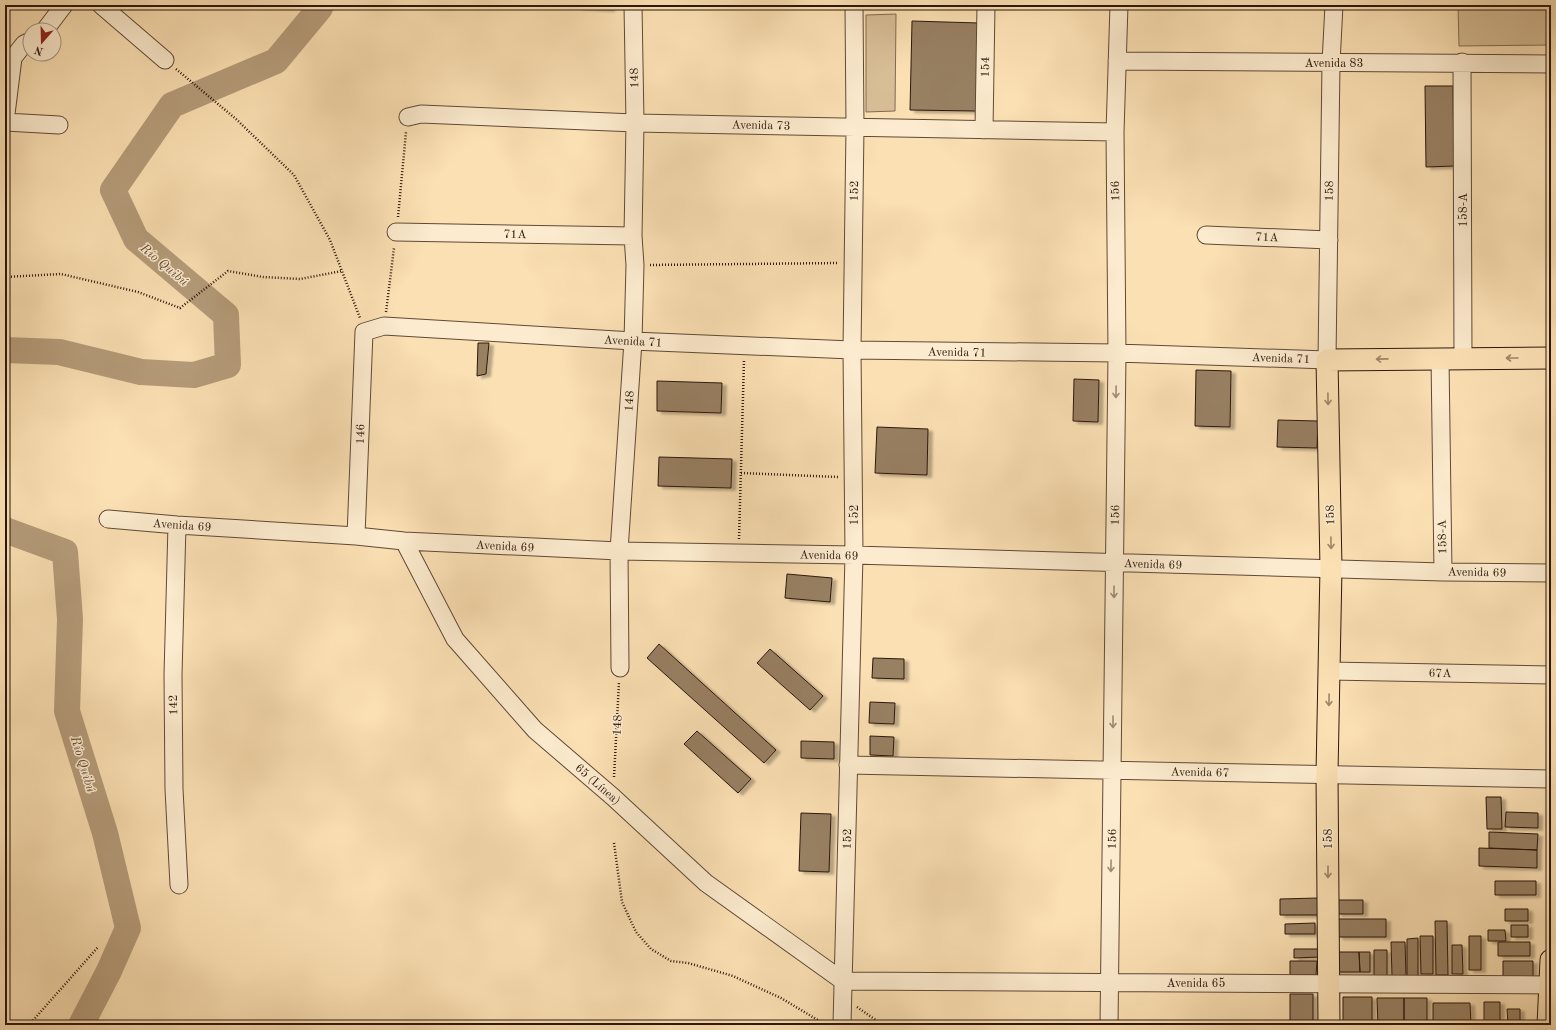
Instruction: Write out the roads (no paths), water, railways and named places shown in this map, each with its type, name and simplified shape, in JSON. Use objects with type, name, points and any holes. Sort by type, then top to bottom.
[{"type":"main road","name":"Avenida 71","points":[[1327,360],[1551,358]]},
{"type":"main road","name":"158","points":[[1327,360],[1331,568],[1327,774],[1329,1025]]},
{"type":"main road","points":[[1548,1025],[1551,960]]},
{"type":"street","points":[[51,22],[64,5]]},
{"type":"street","points":[[101,5],[166,60]]},
{"type":"street","name":"148","points":[[620,668],[619,551],[633,341],[635,265],[633,236],[635,123],[633,5]]},
{"type":"street","name":"152","points":[[842,1025],[854,555],[852,350],[855,127],[854,5]]},
{"type":"street","name":"154","points":[[984,130],[986,5]]},
{"type":"street","name":"156","points":[[1109,1025],[1117,353],[1115,132],[1119,5]]},
{"type":"street","name":"158","points":[[1327,360],[1331,63],[1334,5]]},
{"type":"street","points":[[22,47],[13,58],[5,122],[59,125]]},
{"type":"street","name":"Avenida 83","points":[[1117,61],[1331,63],[1462,62],[1551,64]]},
{"type":"street","name":"158-A","points":[[1462,62],[1463,358]]},
{"type":"street","name":"Avenida 73","points":[[408,117],[422,114],[635,123],[1115,132]]},
{"type":"street","name":"71A","points":[[396,232],[633,236]]},
{"type":"street","name":"71A","points":[[1206,235],[1329,240]]},
{"type":"street","name":"Avenida 71","points":[[364,332],[384,326],[633,341],[852,350],[1117,353],[1327,360]]},
{"type":"street","name":"146","points":[[356,536],[364,332]]},
{"type":"street","name":"158-A","points":[[1440,358],[1443,572]]},
{"type":"street","name":"Avenida 69","points":[[108,519],[177,525],[356,536],[404,541],[619,551],[854,555],[1443,572],[1551,573]]},
{"type":"street","name":"142","points":[[177,525],[173,675],[174,789],[179,885]]},
{"type":"street","name":"65 (Línea)","points":[[404,541],[455,639],[535,730],[613,797],[706,883],[843,989]]},
{"type":"street","name":"67A","points":[[1329,671],[1551,675]]},
{"type":"street","name":"Avenida 67","points":[[848,765],[1551,779]]},
{"type":"street","name":"Avenida 65","points":[[843,989],[1109,983],[1549,985]]},
{"type":"waterway","name":"Río Quibú","points":[[5,350],[59,352],[141,372],[194,375],[228,365],[226,315],[136,239],[113,190],[172,105],[276,61],[321,5]]},
{"type":"waterway","name":"Río Quibú","points":[[5,530],[65,552],[70,619],[67,711],[105,833],[128,928],[109,971],[81,1025]]}]
